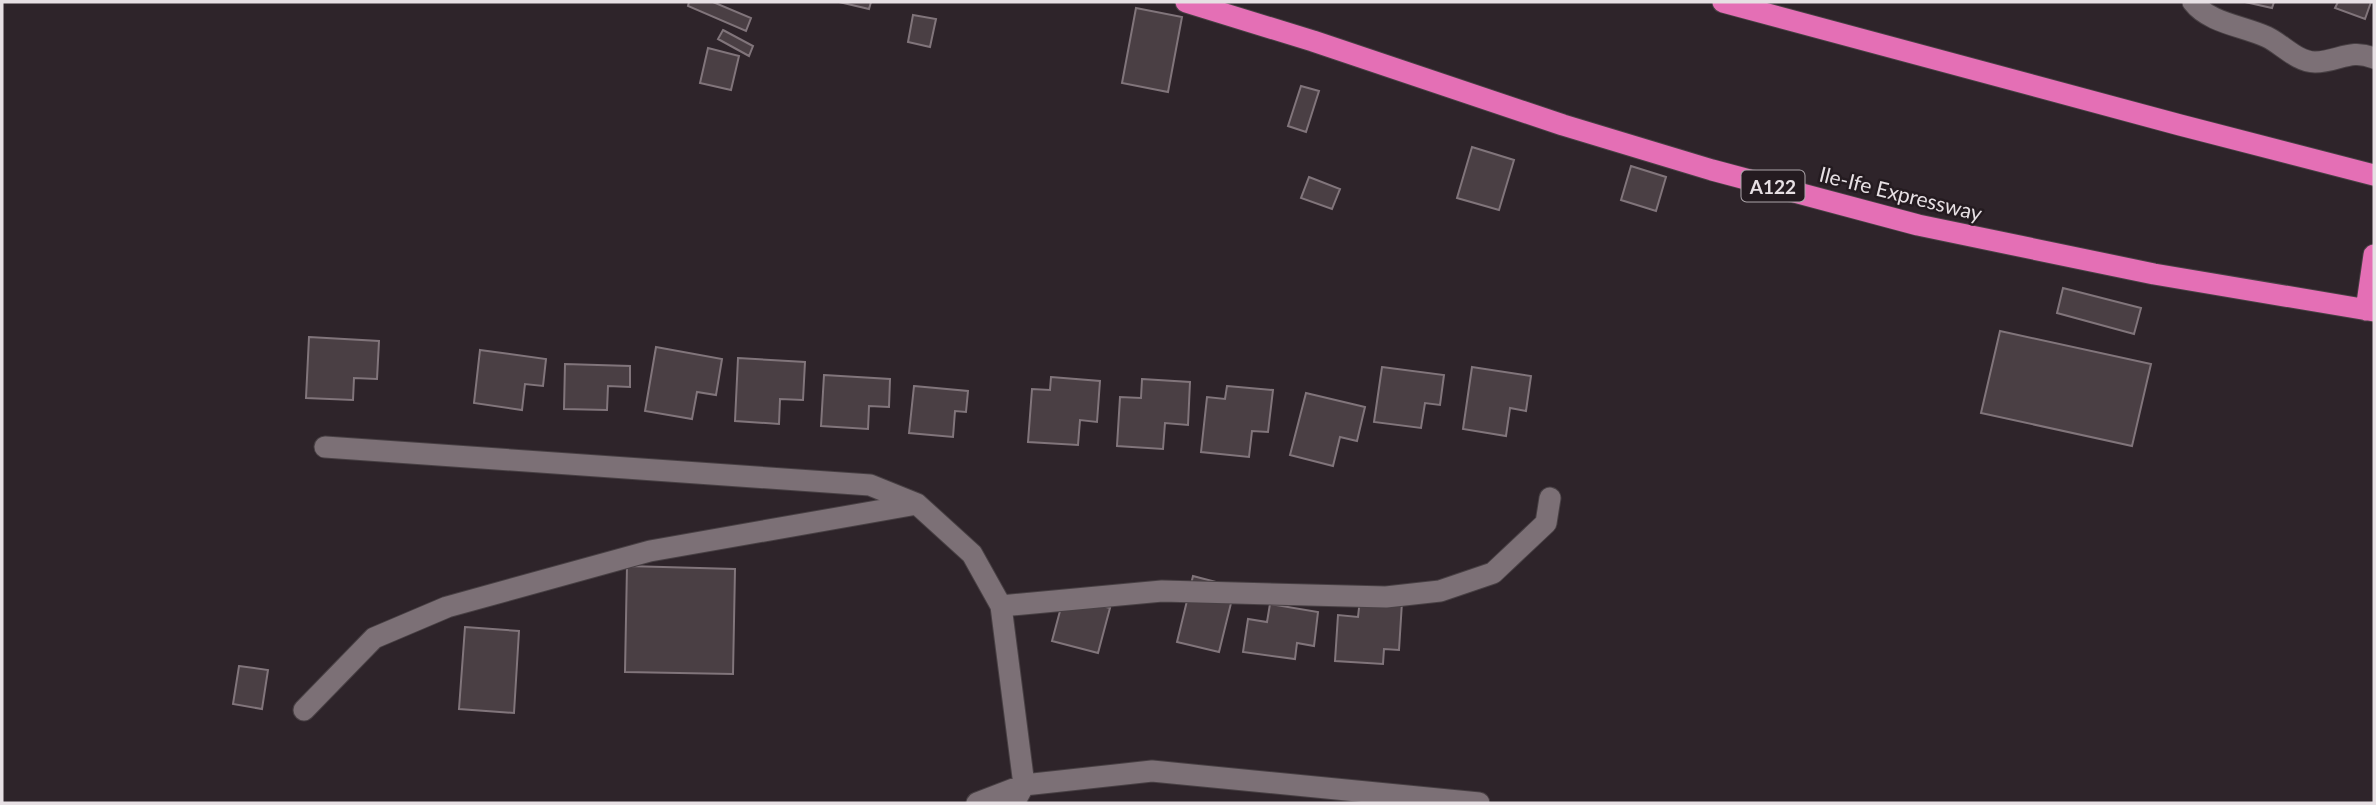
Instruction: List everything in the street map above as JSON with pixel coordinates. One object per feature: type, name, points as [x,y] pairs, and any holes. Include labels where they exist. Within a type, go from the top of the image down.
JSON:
[{"type":"highway","name":"Ile-Ife Expressway","points":[[1186,2],[1313,41],[1563,125],[1712,170],[1918,225],[2154,274],[2370,310]]},
{"type":"highway","points":[[1723,2],[2374,175]]},
{"type":"highway","points":[[2370,310],[2374,255]]},
{"type":"street","points":[[2193,2],[2201,12],[2268,37],[2293,54],[2314,62],[2362,53],[2374,58]]},
{"type":"street","points":[[325,446],[870,485],[916,503],[972,554],[1001,606],[1019,794]]},
{"type":"street","points":[[1001,606],[1162,591],[1387,597],[1440,592],[1493,573],[1546,523],[1550,498]]},
{"type":"street","points":[[304,710],[374,638],[447,607],[650,551],[916,503]]},
{"type":"street","points":[[977,803],[1152,771],[1479,803]]},
{"type":"building","points":[[689,2],[713,2],[751,18],[746,31],[688,6]]},
{"type":"building","points":[[839,2],[871,2],[869,9]]},
{"type":"building","points":[[2245,2],[2274,2],[2272,8]]},
{"type":"building","points":[[2338,2],[2371,2],[2365,19],[2335,8]]},
{"type":"building","points":[[1136,8],[1182,17],[1168,92],[1122,83]]},
{"type":"building","points":[[913,15],[936,19],[930,47],[908,42]]},
{"type":"building","points":[[723,30],[753,46],[749,56],[718,39]]},
{"type":"building","points":[[708,48],[739,56],[731,90],[700,83]]},
{"type":"building","points":[[1301,86],[1319,91],[1306,132],[1288,126]]},
{"type":"building","points":[[1472,147],[1514,160],[1499,210],[1457,198]]},
{"type":"building","points":[[1631,166],[1666,177],[1656,211],[1621,200]]},
{"type":"building","points":[[1309,177],[1340,189],[1332,209],[1301,198]]},
{"type":"building","points":[[2063,288],[2141,308],[2134,334],[2057,313]]},
{"type":"building","points":[[2000,331],[2151,364],[2132,446],[1981,413]]},
{"type":"building","points":[[309,337],[379,341],[377,379],[354,378],[353,400],[306,398]]},
{"type":"building","points":[[656,347],[722,359],[716,395],[697,392],[692,419],[645,411]]},
{"type":"building","points":[[480,350],[546,359],[543,386],[525,384],[522,410],[474,403]]},
{"type":"building","points":[[738,358],[805,362],[803,400],[780,399],[779,424],[735,421]]},
{"type":"building","points":[[565,364],[630,366],[630,387],[608,386],[607,410],[564,409]]},
{"type":"building","points":[[1382,367],[1444,375],[1440,405],[1425,403],[1421,428],[1374,422]]},
{"type":"building","points":[[1472,367],[1531,376],[1526,411],[1510,408],[1506,436],[1463,429]]},
{"type":"building","points":[[824,375],[890,379],[889,407],[869,406],[868,429],[821,426]]},
{"type":"building","points":[[1051,377],[1100,381],[1097,422],[1080,420],[1078,445],[1028,442],[1032,389],[1050,390]]},
{"type":"building","points":[[1142,379],[1190,382],[1188,425],[1165,423],[1163,449],[1117,446],[1120,397],[1141,398]]},
{"type":"building","points":[[914,386],[968,391],[966,412],[955,411],[953,437],[909,433]]},
{"type":"building","points":[[1227,386],[1273,390],[1268,432],[1252,431],[1249,457],[1201,452],[1207,397],[1225,399]]},
{"type":"building","points":[[1306,393],[1365,407],[1357,441],[1340,437],[1333,466],[1290,455]]},
{"type":"building","points":[[627,566],[735,569],[733,674],[625,672]]},
{"type":"building","points":[[1193,576],[1235,587],[1219,652],[1177,642]]},
{"type":"building","points":[[1064,596],[1110,608],[1098,653],[1052,641]]},
{"type":"building","points":[[1360,599],[1402,602],[1399,650],[1384,649],[1383,664],[1335,661],[1338,615],[1358,617]]},
{"type":"building","points":[[1270,604],[1318,612],[1314,646],[1297,643],[1295,659],[1243,652],[1248,619],[1267,622]]},
{"type":"building","points":[[465,627],[519,631],[514,713],[459,709]]},
{"type":"building","points":[[239,666],[268,670],[262,709],[233,704]]}]
